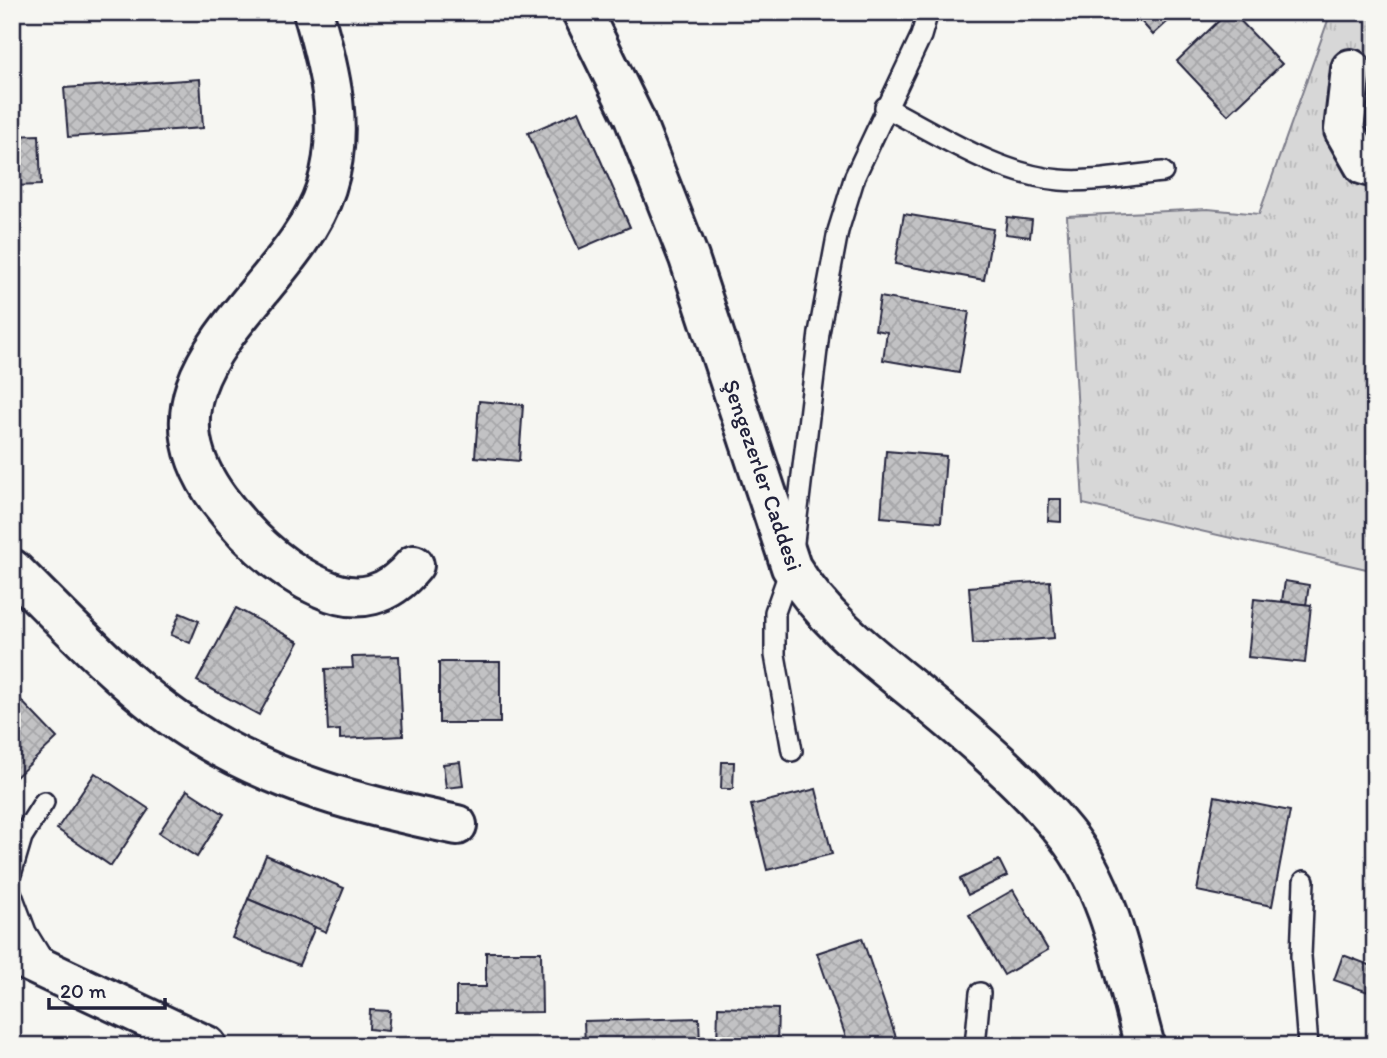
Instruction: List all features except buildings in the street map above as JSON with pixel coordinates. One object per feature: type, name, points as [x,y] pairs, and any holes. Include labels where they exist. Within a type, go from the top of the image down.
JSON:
[{"type":"street","points":[[313,12],[331,81],[336,123],[334,161],[326,191],[309,225],[215,346],[193,396],[189,419],[190,442],[215,495],[235,522],[276,561],[307,582],[331,592],[357,598],[390,588],[414,565]]},
{"type":"street","name":"Şengezerler Caddesi","points":[[582,12],[634,118],[689,258],[790,567],[805,590],[830,619],[955,724],[1029,793],[1067,835],[1098,889],[1117,944],[1145,1046]]},
{"type":"street","points":[[1351,69],[1344,130],[1364,165],[1375,168]]},
{"type":"street","points":[[12,569],[129,680],[192,731],[266,771],[332,797],[457,825]]},
{"type":"street","points":[[12,954],[207,1046]]},
{"type":"lane","points":[[792,751],[775,655],[775,612],[790,567],[819,333],[838,231],[855,176],[885,107],[921,36],[928,12]]},
{"type":"lane","points":[[885,107],[963,147],[1037,176],[1062,180],[1163,172]]},
{"type":"lane","points":[[12,871],[22,837],[44,802]]},
{"type":"lane","points":[[1304,881],[1301,956],[1308,1046]]},
{"type":"lane","points":[[12,895],[26,932],[49,970]]},
{"type":"lane","points":[[975,1046],[980,993]]},
{"type":"green space","points":[[1331,12],[1375,12],[1375,571],[1083,504],[1067,216],[1208,209],[1259,214]]}]
